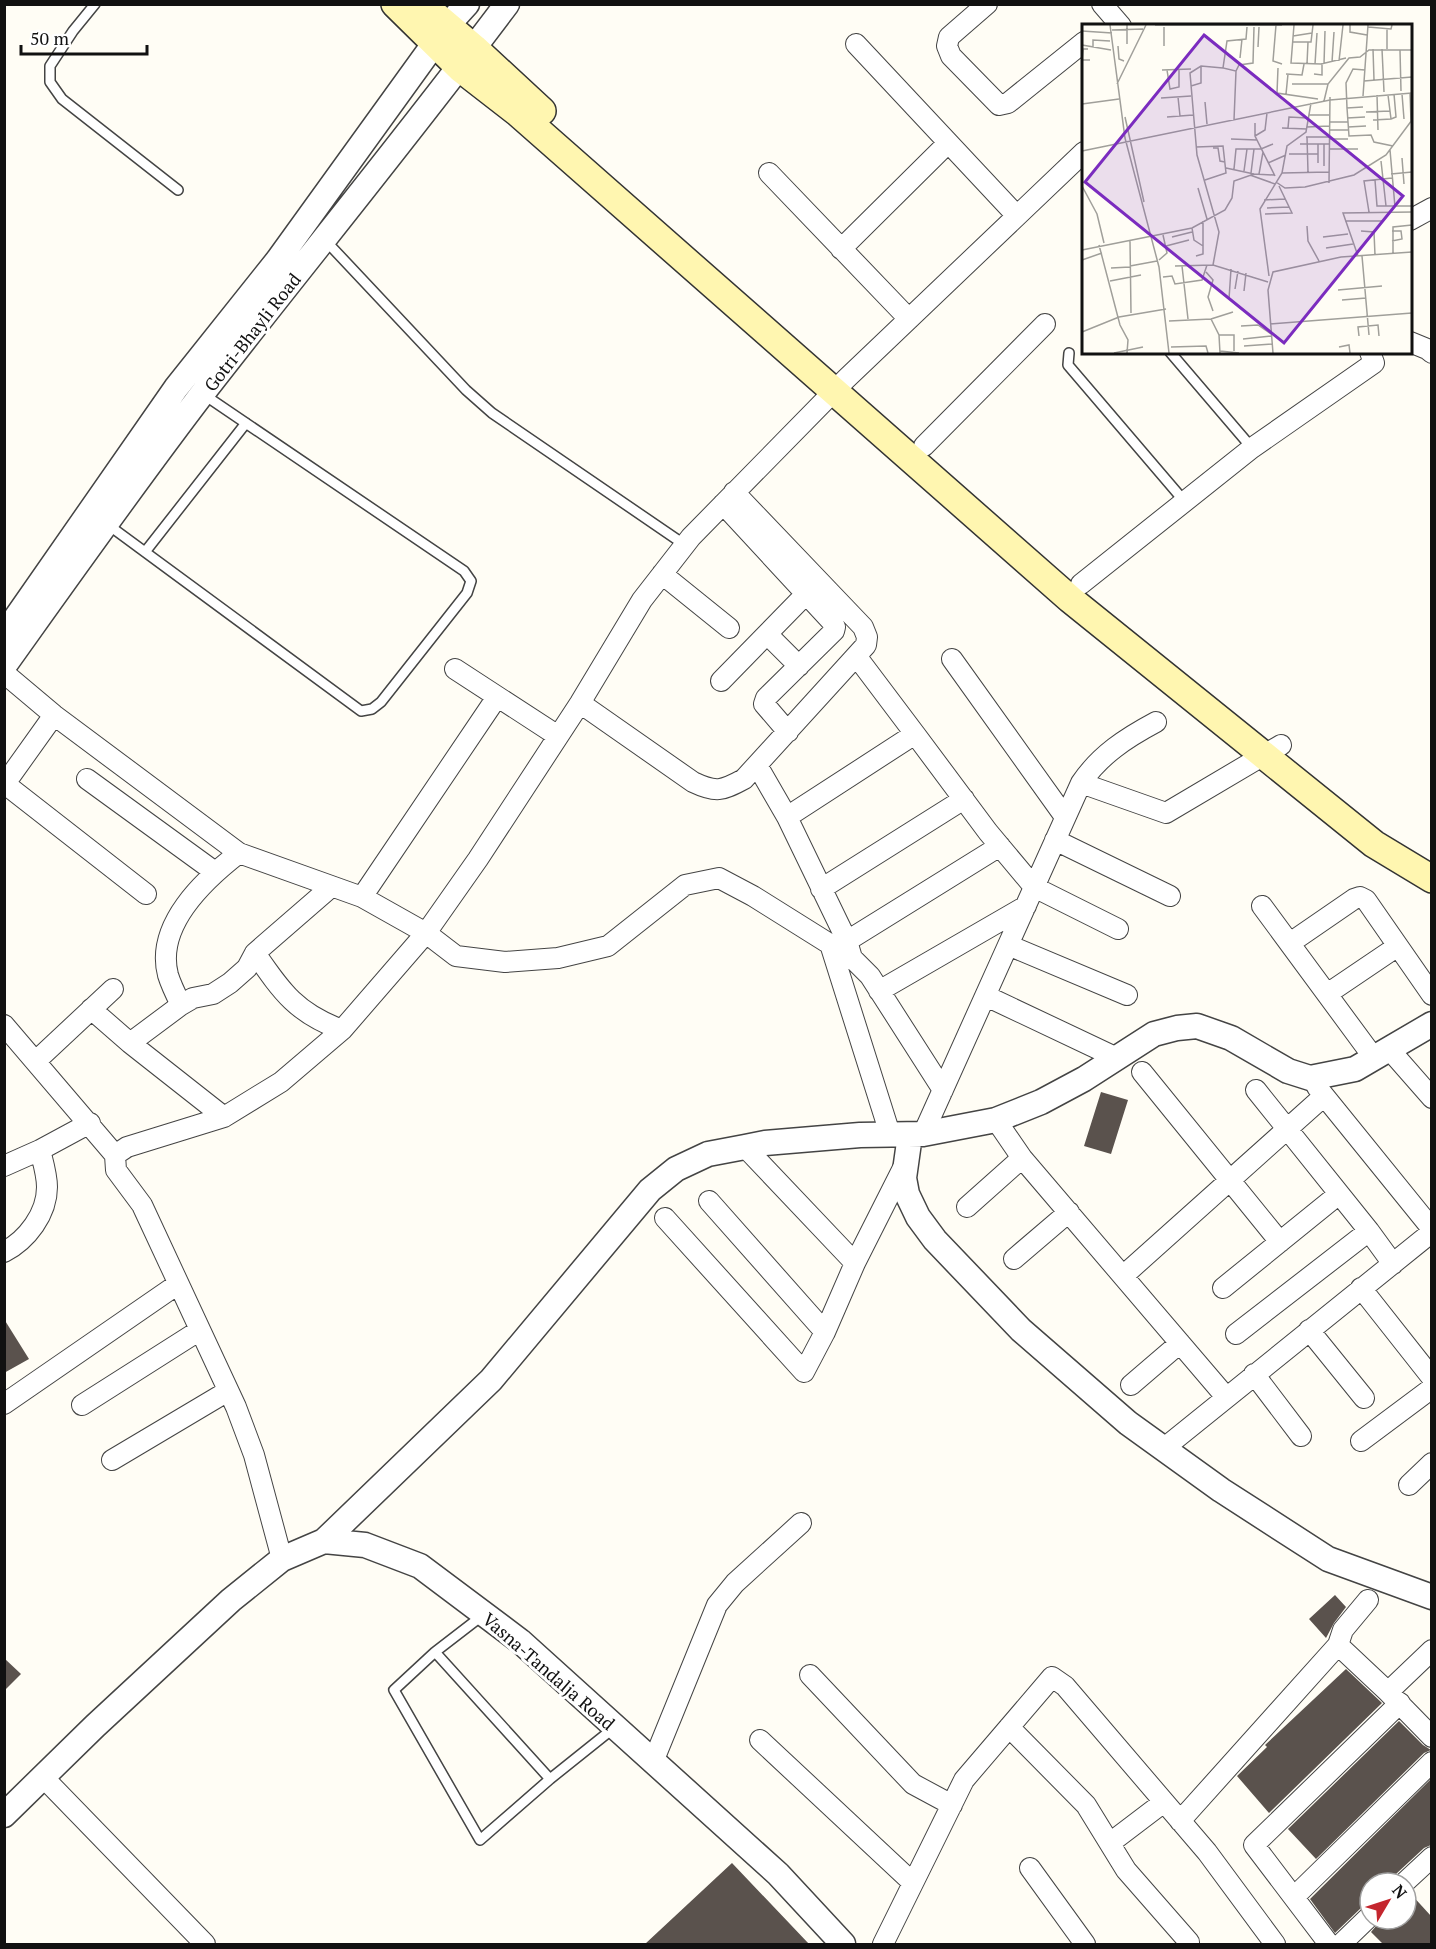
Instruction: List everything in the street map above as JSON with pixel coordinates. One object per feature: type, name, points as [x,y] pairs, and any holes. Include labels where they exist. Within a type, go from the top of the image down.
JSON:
[{"type":"main road","points":[[395,4],[442,34],[467,58],[538,108],[1070,599],[1273,750],[1431,859]]},
{"type":"main road","points":[[422,4],[442,34]]},
{"type":"main road","points":[[840,385],[924,446],[1273,750],[1374,844],[1431,879]]},
{"type":"street","name":"Gotri-Bhayli Road","points":[[4,635],[176,388],[278,260],[442,34],[467,4]]},
{"type":"street","name":"Gotri-Bhayli Road","points":[[4,666],[203,394],[507,4]]},
{"type":"street","points":[[987,4],[949,37],[947,46],[951,56],[999,105],[1008,103],[1082,43]]},
{"type":"street","points":[[856,44],[1017,216]]},
{"type":"street","points":[[841,249],[948,143]]},
{"type":"street","points":[[115,1155],[127,1147],[225,1117],[281,1082],[342,1030],[426,933],[478,859],[580,703],[642,600],[685,545],[840,385],[1017,216],[1080,163]]},
{"type":"street","points":[[769,173],[909,319]]},
{"type":"street","points":[[1412,219],[1431,208]]},
{"type":"street","points":[[924,446],[1045,324]]},
{"type":"street","points":[[1412,342],[1428,349],[1431,353]]},
{"type":"street","points":[[1081,584],[1252,448],[1377,356]]},
{"type":"street","points":[[729,498],[835,627],[834,631],[766,698],[764,704],[767,710],[788,732]]},
{"type":"street","points":[[580,703],[693,782],[708,789],[723,790],[744,779],[866,645],[867,636],[863,627],[729,498]]},
{"type":"street","points":[[662,574],[729,628]]},
{"type":"street","points":[[722,681],[806,594]]},
{"type":"street","points":[[767,634],[798,666]]},
{"type":"street","points":[[857,657],[1000,846],[1034,887],[1118,929]]},
{"type":"street","points":[[952,658],[1065,817]]},
{"type":"street","points":[[455,669],[558,736]]},
{"type":"street","points":[[4,673],[54,715],[239,854],[362,897],[426,933],[456,956],[505,962],[558,958],[608,946],[684,885],[719,878],[843,948],[870,976],[943,1090]]},
{"type":"street","points":[[362,897],[497,697]]},
{"type":"street","points":[[54,715],[5,784],[146,894]]},
{"type":"street","points":[[908,1134],[943,1090],[1081,783],[1089,770],[1107,752],[1156,722]]},
{"type":"street","points":[[787,817],[915,734]]},
{"type":"street","points":[[1081,783],[1166,813],[1273,750]]},
{"type":"street","points":[[757,765],[787,817],[821,889],[908,1134],[904,1178],[907,1194],[918,1217],[935,1240],[1021,1330],[1128,1423],[1221,1491],[1328,1558],[1431,1597]]},
{"type":"street","points":[[87,779],[215,872]]},
{"type":"street","points":[[821,889],[964,799]]},
{"type":"street","points":[[1055,840],[1170,896]]},
{"type":"street","points":[[843,948],[1000,846]]},
{"type":"street","points":[[181,1005],[168,974],[166,951],[174,924],[215,872],[239,854]]},
{"type":"street","points":[[130,1043],[181,1005],[193,998],[213,994],[230,983],[247,968],[255,953],[331,887]]},
{"type":"street","points":[[1290,943],[1360,897],[1366,900],[1431,995]]},
{"type":"street","points":[[879,991],[1026,906]]},
{"type":"street","points":[[1262,906],[1327,994],[1382,1053],[1431,1098]]},
{"type":"street","points":[[1008,945],[1127,995]]},
{"type":"street","points":[[1327,994],[1398,946]]},
{"type":"street","points":[[255,953],[291,1001],[318,1021],[342,1030]]},
{"type":"street","points":[[36,1061],[113,989]]},
{"type":"street","points":[[986,996],[1118,1058]]},
{"type":"street","points":[[92,1010],[130,1043],[225,1117]]},
{"type":"street","points":[[4,1024],[115,1155],[116,1170],[142,1205],[228,1391],[254,1455],[282,1559]]},
{"type":"street","points":[[1123,1276],[1287,1129],[1317,1087],[1355,1069],[1431,1024]]},
{"type":"street","points":[[4,1815],[231,1600],[282,1559],[324,1540],[491,1380],[650,1190],[676,1169],[708,1154],[765,1143],[860,1134],[908,1134],[996,1120],[1041,1102],[1084,1079],[1154,1034],[1197,1026],[1231,1038],[1317,1087],[1429,1239],[1361,1288],[1163,1449]]},
{"type":"street","points":[[1142,1072],[1280,1242]]},
{"type":"street","points":[[1256,1090],[1393,1264]]},
{"type":"street","points":[[996,1120],[1022,1158],[1226,1397]]},
{"type":"street","points":[[4,1166],[90,1123]]},
{"type":"street","points":[[745,1147],[855,1263]]},
{"type":"street","points":[[4,1252],[16,1246],[30,1231],[44,1204],[47,1189],[46,1173],[40,1150]]},
{"type":"street","points":[[967,1208],[1022,1158]]},
{"type":"street","points":[[665,1218],[804,1372],[905,1163]]},
{"type":"street","points":[[1223,1288],[1339,1194]]},
{"type":"street","points":[[709,1201],[825,1332]]},
{"type":"street","points":[[1014,1259],[1069,1212]]},
{"type":"street","points":[[1236,1334],[1369,1231]]},
{"type":"street","points":[[4,1404],[178,1284]]},
{"type":"street","points":[[1361,1288],[1431,1378]]},
{"type":"street","points":[[82,1405],[200,1330]]},
{"type":"street","points":[[1309,1330],[1364,1398]]},
{"type":"street","points":[[1131,1385],[1180,1343]]},
{"type":"street","points":[[1254,1374],[1301,1436]]},
{"type":"street","points":[[1361,1441],[1431,1388]]},
{"type":"street","points":[[112,1460],[228,1391]]},
{"type":"street","points":[[1409,1485],[1431,1464]]},
{"type":"street","points":[[653,1762],[717,1605],[735,1583],[801,1523]]},
{"type":"street","name":"Vasna-Tandalja Road","points":[[324,1540],[365,1545],[420,1566],[520,1641],[778,1874],[843,1944]]},
{"type":"street","points":[[1180,1821],[1338,1645],[1343,1630],[1368,1600]]},
{"type":"street","points":[[1338,1645],[1431,1737]]},
{"type":"street","points":[[1329,1944],[1254,1845],[1394,1698],[1431,1650]]},
{"type":"street","points":[[810,1675],[913,1784],[952,1805]]},
{"type":"street","points":[[883,1944],[964,1780],[1052,1677],[1065,1686],[1207,1852],[1275,1944]]},
{"type":"street","points":[[1009,1727],[1086,1804],[1126,1870],[1190,1942]]},
{"type":"street","points":[[760,1740],[913,1883]]},
{"type":"street","points":[[1294,1897],[1431,1762]]},
{"type":"street","points":[[43,1777],[205,1944]]},
{"type":"street","points":[[1110,1843],[1164,1802]]},
{"type":"street","points":[[1416,1871],[1431,1857]]},
{"type":"street","points":[[1030,1868],[1085,1944]]},
{"type":"street","points":[[1341,1944],[1358,1928]]},
{"type":"lane","points":[[95,4],[73,31],[50,66],[50,82],[62,99],[178,190]]},
{"type":"lane","points":[[325,240],[466,390],[492,413],[685,545]]},
{"type":"lane","points":[[1069,353],[1068,365],[1185,502]]},
{"type":"lane","points":[[1172,354],[1252,448]]},
{"type":"lane","points":[[106,524],[361,711],[372,709],[381,702],[467,593],[471,581],[464,571],[203,394]]},
{"type":"lane","points":[[145,552],[246,423]]},
{"type":"lane","points":[[484,1614],[435,1652],[394,1690],[480,1840],[550,1779],[615,1727]]},
{"type":"lane","points":[[435,1652],[550,1779]]},
{"type":"building","points":[[1101,1092],[1128,1100],[1111,1154],[1084,1146]]},
{"type":"building","points":[[4,1319],[29,1359],[4,1373]]},
{"type":"building","points":[[1335,1595],[1346,1607],[1326,1638],[1309,1619]]},
{"type":"building","points":[[4,1658],[21,1674],[4,1691]]},
{"type":"building","points":[[1346,1669],[1382,1703],[1269,1813],[1237,1776],[1267,1747],[1265,1745]]},
{"type":"building","points":[[1399,1721],[1431,1750],[1424,1753],[1316,1859],[1288,1829]]},
{"type":"building","points":[[1431,1779],[1431,1845],[1424,1848],[1399,1871],[1358,1871],[1358,1911],[1335,1933],[1310,1899]]},
{"type":"building","points":[[732,1863],[809,1944],[645,1944]]},
{"type":"building","points":[[1418,1902],[1431,1916],[1431,1944],[1383,1944],[1371,1932],[1418,1931]]}]
